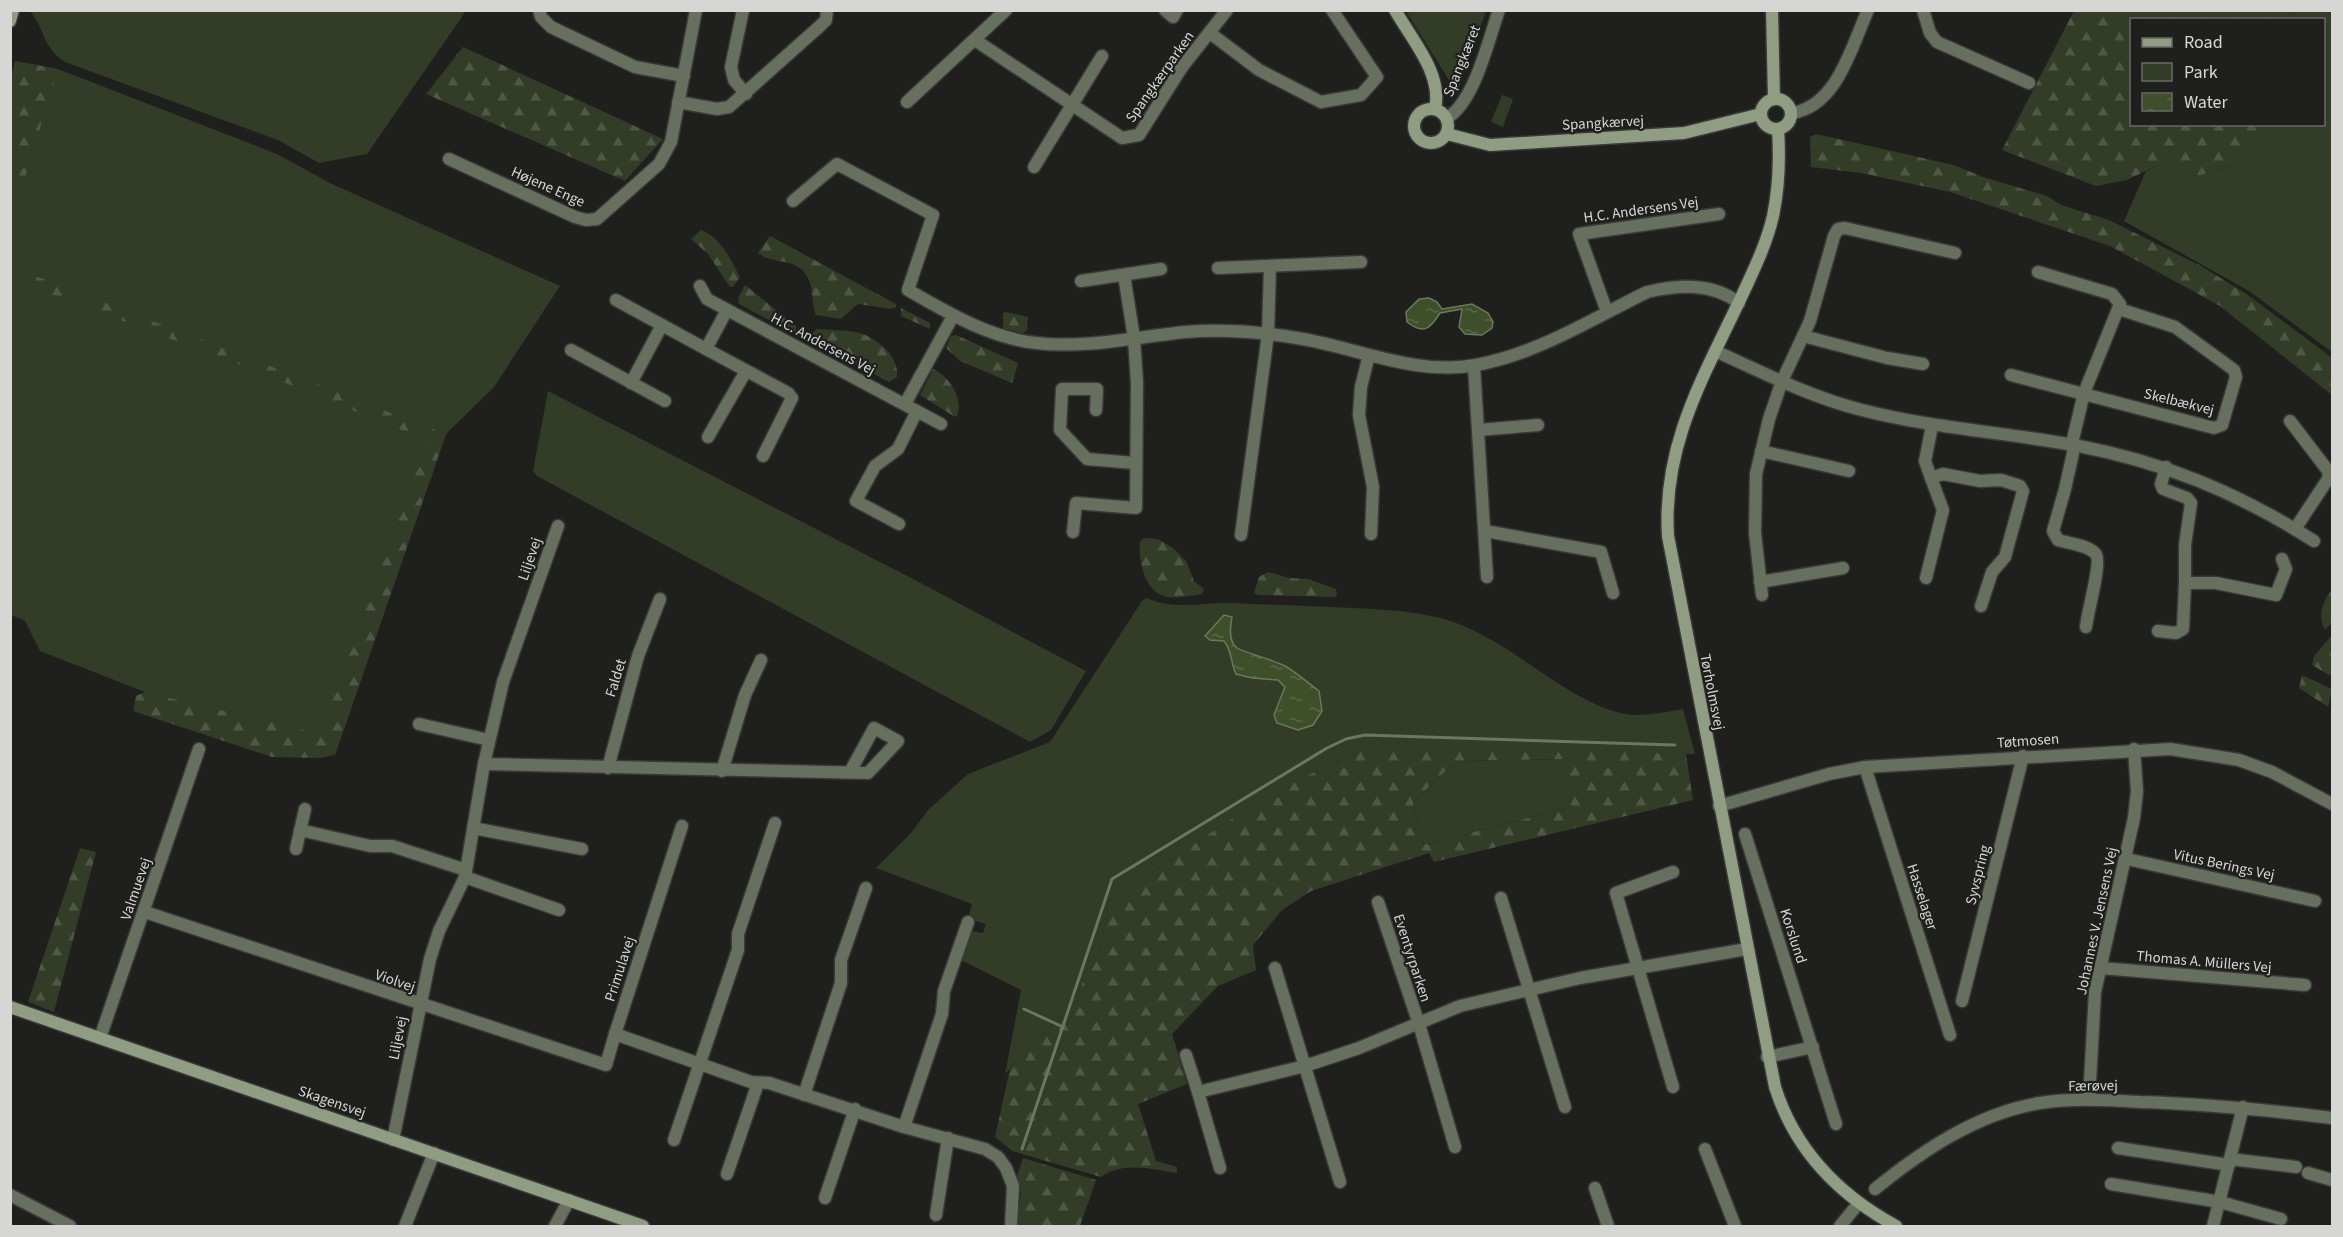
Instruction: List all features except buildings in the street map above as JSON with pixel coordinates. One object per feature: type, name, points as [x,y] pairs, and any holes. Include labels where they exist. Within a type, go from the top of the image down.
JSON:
[{"type":"street","points":[[10,21],[12,10]]},
{"type":"street","points":[[539,10],[541,17],[551,27],[635,67],[684,76]]},
{"type":"street","name":"Højene Enge","points":[[449,159],[575,217],[586,220],[597,219],[659,164],[666,155],[696,10]]},
{"type":"street","points":[[743,10],[731,75],[746,94]]},
{"type":"street","points":[[678,102],[717,109],[729,107],[820,26],[826,20],[827,10]]},
{"type":"street","points":[[907,102],[1006,10]]},
{"type":"street","name":"Spangkærparken","points":[[1165,10],[1173,16],[1177,10]]},
{"type":"street","name":"Spangkærparken","points":[[975,39],[1122,138],[1139,135],[1182,67],[1227,10]]},
{"type":"street","name":"Spangkærparken","points":[[1210,33],[1259,70],[1321,102],[1361,95],[1377,77],[1332,10]]},
{"type":"street","points":[[1395,10],[1435,78],[1438,97],[1435,109]]},
{"type":"street","name":"Spangkæret","points":[[1447,118],[1457,112],[1468,93],[1498,10]]},
{"type":"street","points":[[1772,10],[1774,99]]},
{"type":"street","points":[[1792,113],[1812,108],[1822,100],[1841,68],[1868,10]]},
{"type":"street","points":[[1923,10],[1930,33],[1937,42],[2029,83]]},
{"type":"street","points":[[1034,167],[1102,56]]},
{"type":"street","points":[[1774,99],[1784,100],[1792,113],[1790,122],[1779,129],[1766,126],[1761,114],[1766,102],[1774,99]]},
{"type":"street","points":[[1435,109],[1447,118],[1447,134],[1435,143],[1424,142],[1416,135],[1414,125],[1417,116],[1425,110],[1435,109]]},
{"type":"street","name":"Spangkærvej","points":[[1447,134],[1490,145],[1661,135],[1684,133],[1761,114]]},
{"type":"street","name":"Tørholmsvej","points":[[1779,129],[1780,169],[1773,218],[1759,258],[1688,410],[1677,441],[1668,498],[1670,551],[1767,1057],[1780,1102],[1794,1131],[1820,1168],[1858,1204],[1896,1227]]},
{"type":"street","points":[[793,201],[837,164],[933,215],[908,290],[953,316],[998,334],[1036,343],[1071,344],[1227,330],[1305,339],[1405,363],[1474,366],[1515,356],[1647,292],[1686,286],[1718,292],[1739,303]]},
{"type":"street","name":"H.C. Andersens Vej","points":[[1607,312],[1579,234],[1719,214]]},
{"type":"street","points":[[1762,596],[1754,503],[1756,474],[1782,381],[1819,295],[1838,229],[1865,232],[1955,253]]},
{"type":"street","points":[[1218,268],[1362,262]]},
{"type":"street","points":[[1241,535],[1268,334],[1270,266]]},
{"type":"street","points":[[1081,281],[1161,269]]},
{"type":"street","name":"Skelbækvej","points":[[2011,375],[2214,428],[2220,427],[2223,422],[2236,377],[2233,368],[2175,327],[2119,309],[2119,299],[2112,294],[2038,272]]},
{"type":"street","points":[[1073,532],[1076,503],[1136,508],[1137,383],[1134,338],[1124,274]]},
{"type":"street","name":"H.C. Andersens Vej","points":[[700,286],[707,299],[941,424]]},
{"type":"street","points":[[616,300],[788,393],[792,398],[763,456]]},
{"type":"street","points":[[2086,627],[2088,607],[2099,563],[2097,555],[2092,550],[2058,540],[2053,534],[2065,489],[2084,393],[2119,309]]},
{"type":"street","points":[[706,350],[727,310]]},
{"type":"street","points":[[905,404],[953,316]]},
{"type":"street","points":[[631,383],[662,325]]},
{"type":"street","points":[[1803,336],[1887,358],[1923,364]]},
{"type":"street","points":[[571,351],[665,401]]},
{"type":"street","points":[[1715,351],[1782,381],[1857,409],[1932,426],[2072,445],[2166,467],[2221,489],[2295,529],[2314,542]]},
{"type":"street","points":[[1369,355],[1361,387],[1359,415],[1372,487],[1371,534]]},
{"type":"street","points":[[1474,366],[1487,577]]},
{"type":"street","points":[[708,437],[746,371]]},
{"type":"street","points":[[1096,410],[1097,388],[1062,389],[1060,430],[1087,459],[1135,464]]},
{"type":"street","points":[[899,524],[856,501],[874,466],[898,449],[917,411]]},
{"type":"street","points":[[2290,420],[2329,472],[2328,479],[2295,529]]},
{"type":"street","points":[[1479,430],[1538,425]]},
{"type":"street","points":[[1926,578],[1943,510],[1924,461],[1932,426]]},
{"type":"street","points":[[1761,451],[1849,471]]},
{"type":"street","points":[[2158,631],[2176,633],[2182,629],[2185,545],[2191,503],[2187,498],[2163,489],[2161,484],[2166,467]]},
{"type":"street","points":[[1931,478],[1943,474],[1980,481],[2001,480],[2022,488],[2005,557],[1989,578],[1981,606]]},
{"type":"street","name":"Liljevej","points":[[393,1140],[419,1005],[439,931],[465,874],[484,764],[503,682],[558,526]]},
{"type":"street","points":[[1485,531],[1601,552],[1613,593]]},
{"type":"street","points":[[2185,583],[2216,583],[2276,595],[2286,569],[2282,559]]},
{"type":"street","points":[[1760,582],[1843,568]]},
{"type":"street","name":"Faldet","points":[[608,768],[635,668],[660,599]]},
{"type":"street","points":[[722,771],[745,696],[761,660]]},
{"type":"street","points":[[419,724],[489,740]]},
{"type":"street","name":"Valmuevej","points":[[100,1038],[199,749]]},
{"type":"street","name":"Tøtmosen","points":[[1719,807],[1829,774],[1865,767],[2134,749],[2181,750],[2239,760],[2272,771],[2332,804]]},
{"type":"street","name":"Johannes V. Jensens Vej","points":[[2089,1100],[2095,992],[2127,859],[2137,791],[2134,749]]},
{"type":"street","name":"Syvspring","points":[[1962,1001],[2023,756]]},
{"type":"street","points":[[484,764],[850,772]]},
{"type":"street","name":"Hasselager","points":[[1865,767],[1950,1035]]},
{"type":"street","points":[[296,849],[305,809]]},
{"type":"street","points":[[674,1140],[738,950],[738,934],[775,823]]},
{"type":"street","name":"Primulavej","points":[[615,1034],[682,826]]},
{"type":"street","points":[[473,828],[582,849]]},
{"type":"street","points":[[300,830],[370,846],[392,846],[559,910]]},
{"type":"street","name":"Korslund","points":[[1745,834],[1836,1124]]},
{"type":"street","name":"Vitus Berings Vej","points":[[2127,859],[2315,901]]},
{"type":"street","points":[[1673,872],[1616,893],[1673,1087]]},
{"type":"street","points":[[804,1095],[841,982],[841,960],[866,888]]},
{"type":"street","points":[[1501,898],[1565,1107]]},
{"type":"street","name":"Eventyrparken","points":[[1378,902],[1419,1024],[1455,1147]]},
{"type":"street","name":"Violvej","points":[[145,912],[419,1005],[606,1065],[615,1034]]},
{"type":"street","points":[[904,1127],[942,1014],[944,991],[968,922]]},
{"type":"street","name":"Eventyrparken","points":[[1198,1092],[1305,1066],[1419,1024],[1460,1006],[1529,989],[1747,949]]},
{"type":"street","points":[[1275,968],[1340,1182]]},
{"type":"street","name":"Thomas A. Müllers Vej","points":[[2101,968],[2305,985]]},
{"type":"street","name":"Skagensvej","points":[[10,1007],[643,1227]]},
{"type":"street","points":[[615,1034],[700,1065],[758,1083],[769,1083],[855,1109],[904,1127],[985,1149],[998,1157],[1006,1168],[1013,1186],[1011,1227]]},
{"type":"street","points":[[1767,1057],[1813,1047]]},
{"type":"street","points":[[1186,1055],[1220,1168]]},
{"type":"street","points":[[726,1174],[758,1083]]},
{"type":"street","name":"Færøvej","points":[[1875,1189],[1946,1137],[1975,1124],[2040,1103],[2089,1100],[2243,1107],[2332,1118]]},
{"type":"street","points":[[2213,1227],[2243,1107]]},
{"type":"street","points":[[825,1198],[855,1109]]},
{"type":"street","points":[[936,1215],[948,1138]]},
{"type":"street","points":[[2118,1148],[2302,1170],[2332,1180]]},
{"type":"street","points":[[1705,1149],[1735,1227]]},
{"type":"street","points":[[405,1227],[434,1153]]},
{"type":"street","points":[[2111,1184],[2220,1202],[2281,1219]]},
{"type":"street","points":[[1595,1188],[1608,1227]]},
{"type":"street","points":[[10,1195],[70,1227]]},
{"type":"street","points":[[555,1227],[569,1200]]},
{"type":"street","points":[[1840,1227],[1858,1204]]},
{"type":"green space","points":[[30,11],[466,11],[367,154],[319,163],[278,140],[65,62],[52,51]]},
{"type":"green space","points":[[1406,11],[1486,11],[1457,93]]},
{"type":"green space","points":[[2074,11],[2290,11],[2295,18],[2130,18],[2130,126],[2269,126],[2242,163],[2198,176],[2160,164],[2127,180],[2096,186],[2002,150]]},
{"type":"green space","points":[[2290,11],[2332,11],[2332,352],[2249,291],[2124,221],[2146,171],[2160,164],[2198,176],[2242,163],[2269,126],[2325,126],[2325,18],[2295,18]]},
{"type":"green space","points":[[463,47],[663,139],[625,181],[426,94]]},
{"type":"green space","points":[[15,61],[58,69],[277,154],[332,184],[560,286],[494,387],[446,434],[335,755],[145,692],[40,651],[25,621],[11,615],[10,83]]},
{"type":"green space","points":[[15,61],[58,69],[11,224],[10,82]]},
{"type":"green space","points":[[1502,95],[1513,99],[1503,127],[1491,122]]},
{"type":"green space","points":[[1816,134],[1954,165],[1983,177],[2047,196],[2061,205],[2109,220],[2201,266],[2245,293],[2331,357],[2332,395],[2220,306],[2110,246],[1950,192],[1861,173],[1811,167],[1810,137]]},
{"type":"green space","points":[[701,230],[714,238],[724,249],[740,277],[733,287],[730,287],[708,254],[691,239]]},
{"type":"green space","points":[[770,236],[896,304],[896,307],[891,309],[858,304],[841,319],[816,315],[810,282],[803,271],[791,264],[764,257],[758,253]]},
{"type":"green space","points":[[10,266],[446,434],[335,755],[320,758],[272,757],[133,711],[136,696],[145,692],[319,734],[426,440],[256,371],[11,279]]},
{"type":"green space","points":[[745,285],[796,326],[796,332],[793,333],[739,304],[738,298]]},
{"type":"green space","points":[[901,308],[930,323],[930,329],[901,316]]},
{"type":"green space","points":[[1003,313],[1028,317],[1027,330],[1023,333],[1003,329]]},
{"type":"green space","points":[[817,329],[856,332],[878,342],[895,362],[897,377],[889,382],[814,341],[812,333]]},
{"type":"green space","points":[[956,335],[1016,362],[1018,364],[1012,383],[960,361],[946,348],[951,336]]},
{"type":"green space","points":[[933,369],[939,372],[954,389],[959,409],[955,417],[920,395]]},
{"type":"green space","points":[[548,391],[1086,671],[1051,730],[1030,742],[537,476],[533,471]]},
{"type":"green space","points":[[1144,538],[1158,539],[1173,548],[1186,561],[1194,581],[1204,589],[1202,594],[1168,597],[1154,590],[1145,576],[1140,558],[1140,542]]},
{"type":"green space","points":[[1268,572],[1289,578],[1308,579],[1336,589],[1337,595],[1336,597],[1258,595],[1254,593],[1259,577]]},
{"type":"green space","points":[[2332,589],[2332,622],[2325,630],[2321,614],[2326,598]]},
{"type":"green space","points":[[1147,598],[1176,605],[1227,603],[1359,608],[1400,611],[1440,618],[1465,626],[1489,638],[1579,696],[1602,707],[1632,715],[1683,709],[1695,754],[1361,751],[1297,780],[1283,794],[1234,817],[1109,902],[1099,953],[1068,1009],[1005,1074],[1021,990],[961,960],[972,931],[983,933],[986,924],[968,919],[972,904],[876,868],[911,833],[928,810],[968,774],[1050,742],[1142,601]]},
{"type":"green space","points":[[2332,635],[2332,677],[2312,665],[2314,656]]},
{"type":"green space","points":[[2302,675],[2332,689],[2328,707],[2299,688]]},
{"type":"green space","points":[[1532,749],[1686,754],[1693,800],[1434,862],[1429,853],[1311,891],[1282,910],[1253,945],[1256,970],[1218,986],[1172,1034],[1187,1084],[1138,1104],[1156,1161],[1177,1167],[1177,1173],[1147,1168],[1128,1168],[1110,1172],[1101,1177],[1012,1151],[995,1137],[1010,1069],[1068,1009],[1099,953],[1109,902],[1234,817],[1283,794],[1297,780],[1361,751]],"holes":[[[1565,759],[1571,807],[1423,845],[1413,802],[1456,761]]]},
{"type":"green space","points":[[1566,759],[1571,807],[1423,845],[1413,802],[1456,761]]},
{"type":"green space","points":[[80,848],[96,852],[54,1012],[28,1002]]},
{"type":"green space","points":[[1023,1158],[1096,1180],[1080,1226],[1017,1226],[1021,1193],[1016,1179]]},
{"type":"water","points":[[1429,298],[1437,302],[1442,309],[1472,304],[1488,313],[1493,322],[1492,328],[1482,335],[1465,334],[1459,327],[1462,309],[1440,313],[1430,326],[1422,329],[1407,322],[1406,312],[1419,299]]},
{"type":"water","points":[[1224,615],[1232,617],[1231,638],[1237,648],[1285,666],[1319,691],[1322,711],[1313,725],[1298,730],[1277,723],[1274,715],[1285,687],[1278,680],[1236,674],[1229,649],[1224,641],[1210,640],[1205,636]]},
{"type":"waterway","points":[[1022,1149],[1112,879],[1327,748],[1346,739],[1365,735],[1675,745]]},
{"type":"waterway","points":[[1024,1009],[1063,1027]]}]
